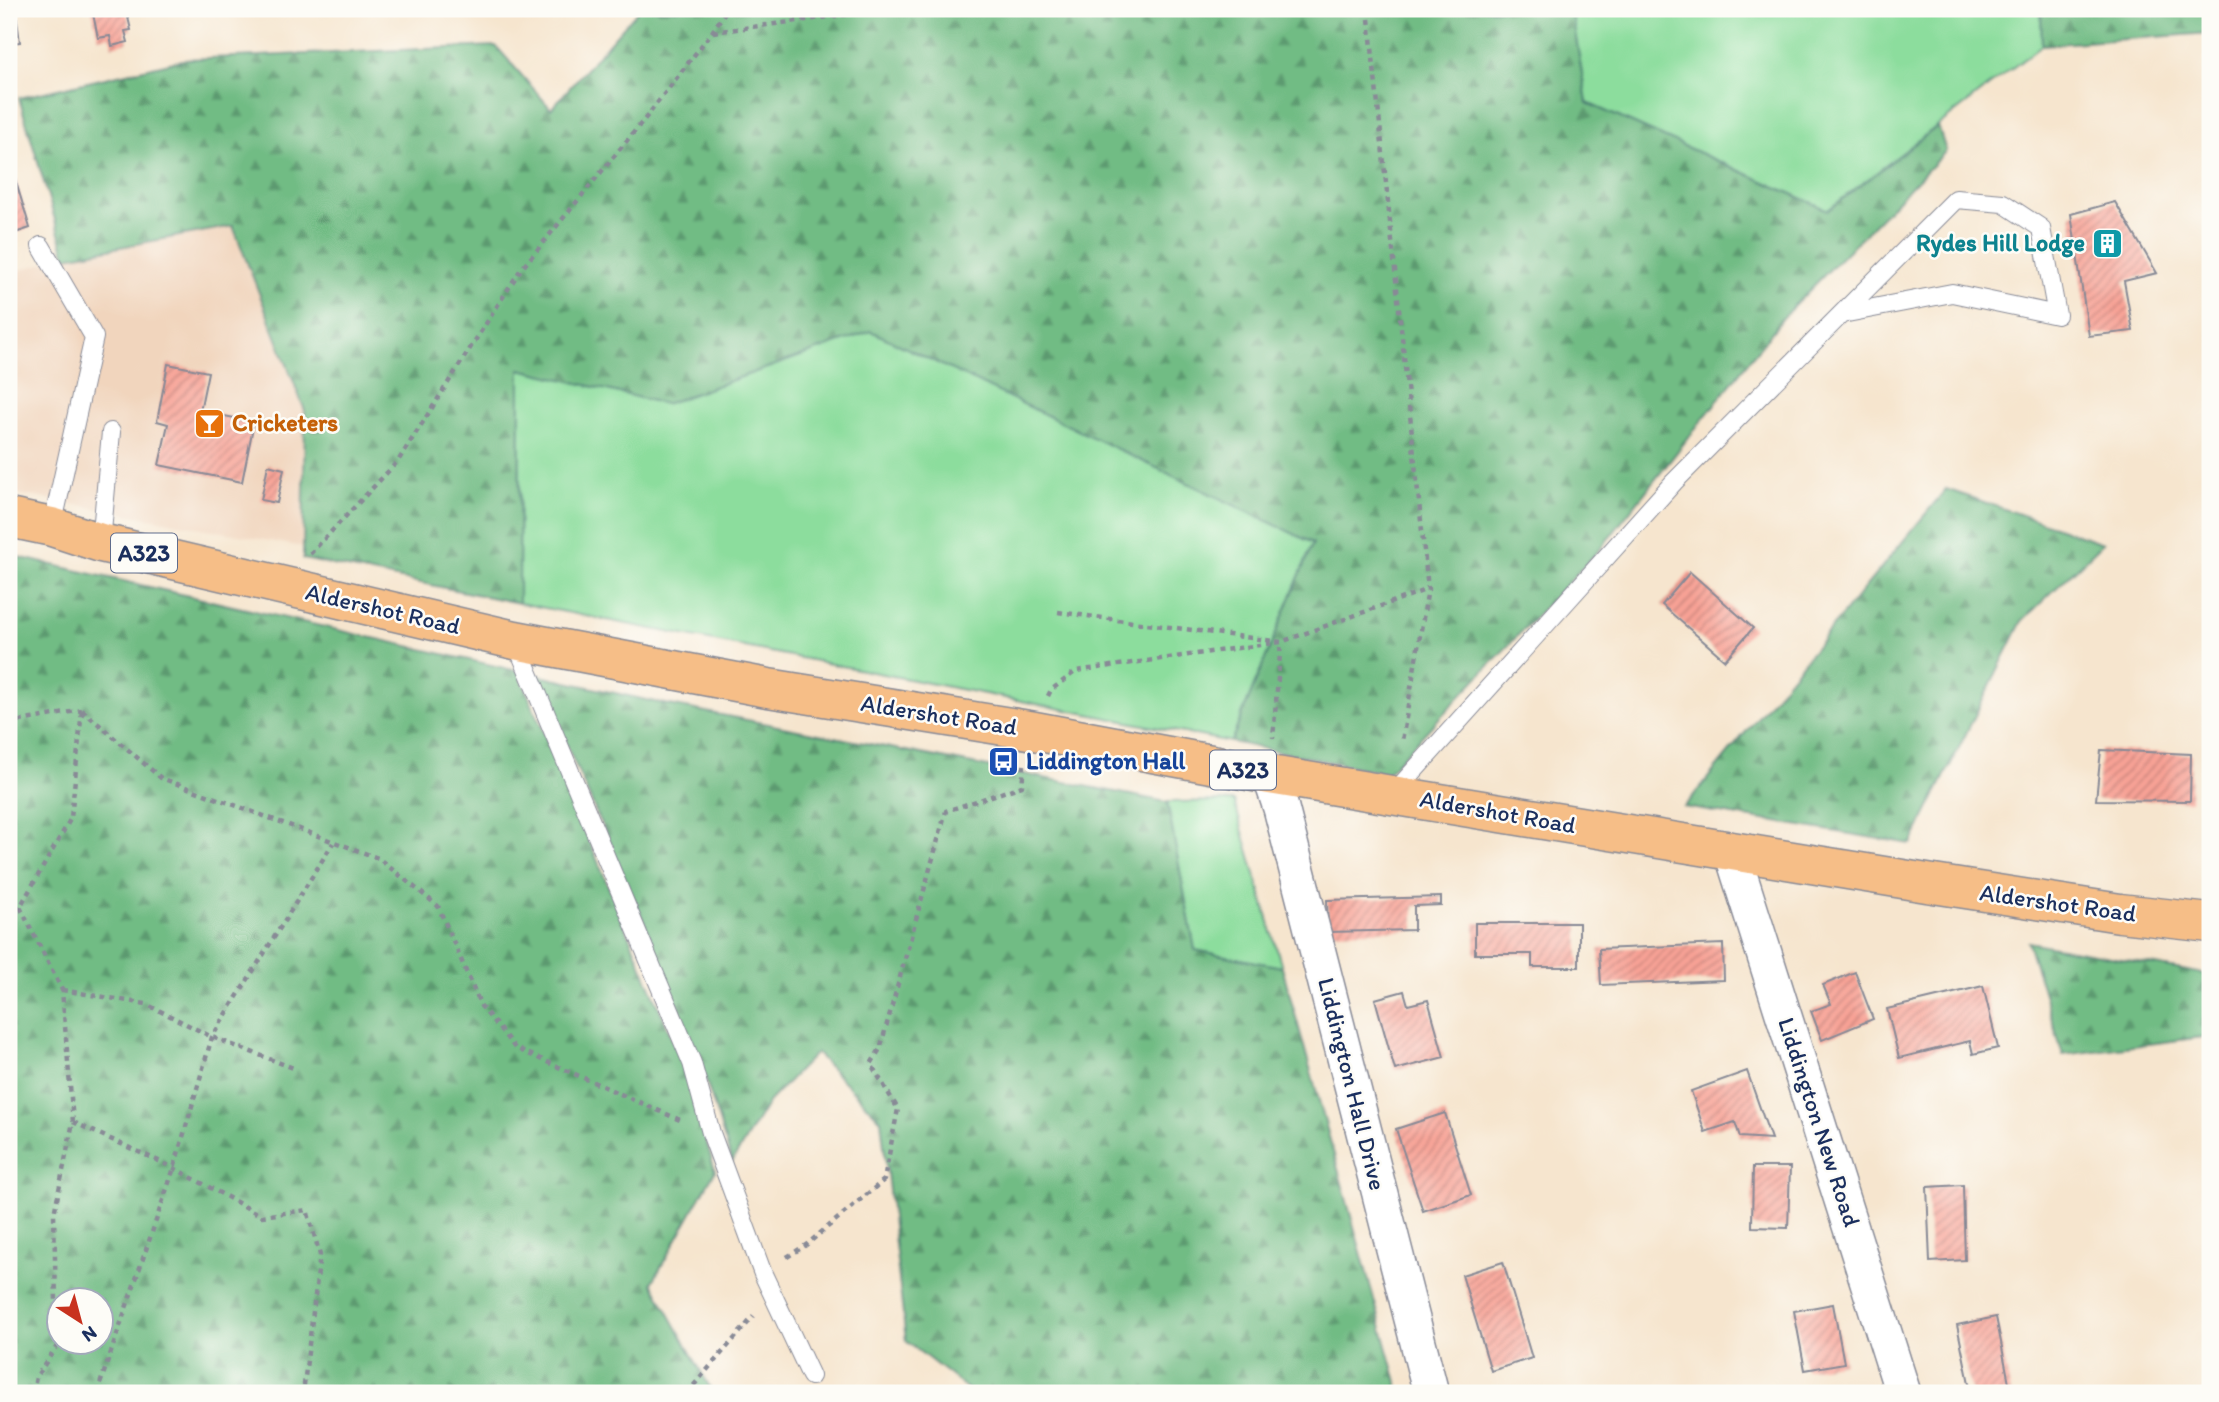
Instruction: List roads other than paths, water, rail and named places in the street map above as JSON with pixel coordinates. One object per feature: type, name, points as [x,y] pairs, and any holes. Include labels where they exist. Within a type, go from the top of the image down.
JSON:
[{"type":"main road","name":"Aldershot Road","points":[[9,518],[515,640],[768,688],[1029,730],[1270,775],[1732,852],[2120,913],[2210,923]]},
{"type":"street","name":"Liddington Hall Drive","points":[[1270,775],[1431,1393]]},
{"type":"street","name":"Liddington New Road","points":[[1732,852],[1903,1393]]},
{"type":"lane","points":[[1392,794],[1674,482],[1956,199],[2003,203],[2041,228],[2057,314],[1952,293],[1842,314]]},
{"type":"lane","points":[[41,246],[94,337],[52,527]]},
{"type":"lane","points":[[101,542],[111,432]]},
{"type":"lane","points":[[515,640],[692,1063],[711,1133],[763,1274],[811,1376]]},
{"type":"place","name":"Rydes Hill Lodge","points":[[2108,243]]},
{"type":"place","name":"Cricketers","points":[[209,423]]},
{"type":"place","name":"Liddington Hall","points":[[1003,761]]}]
